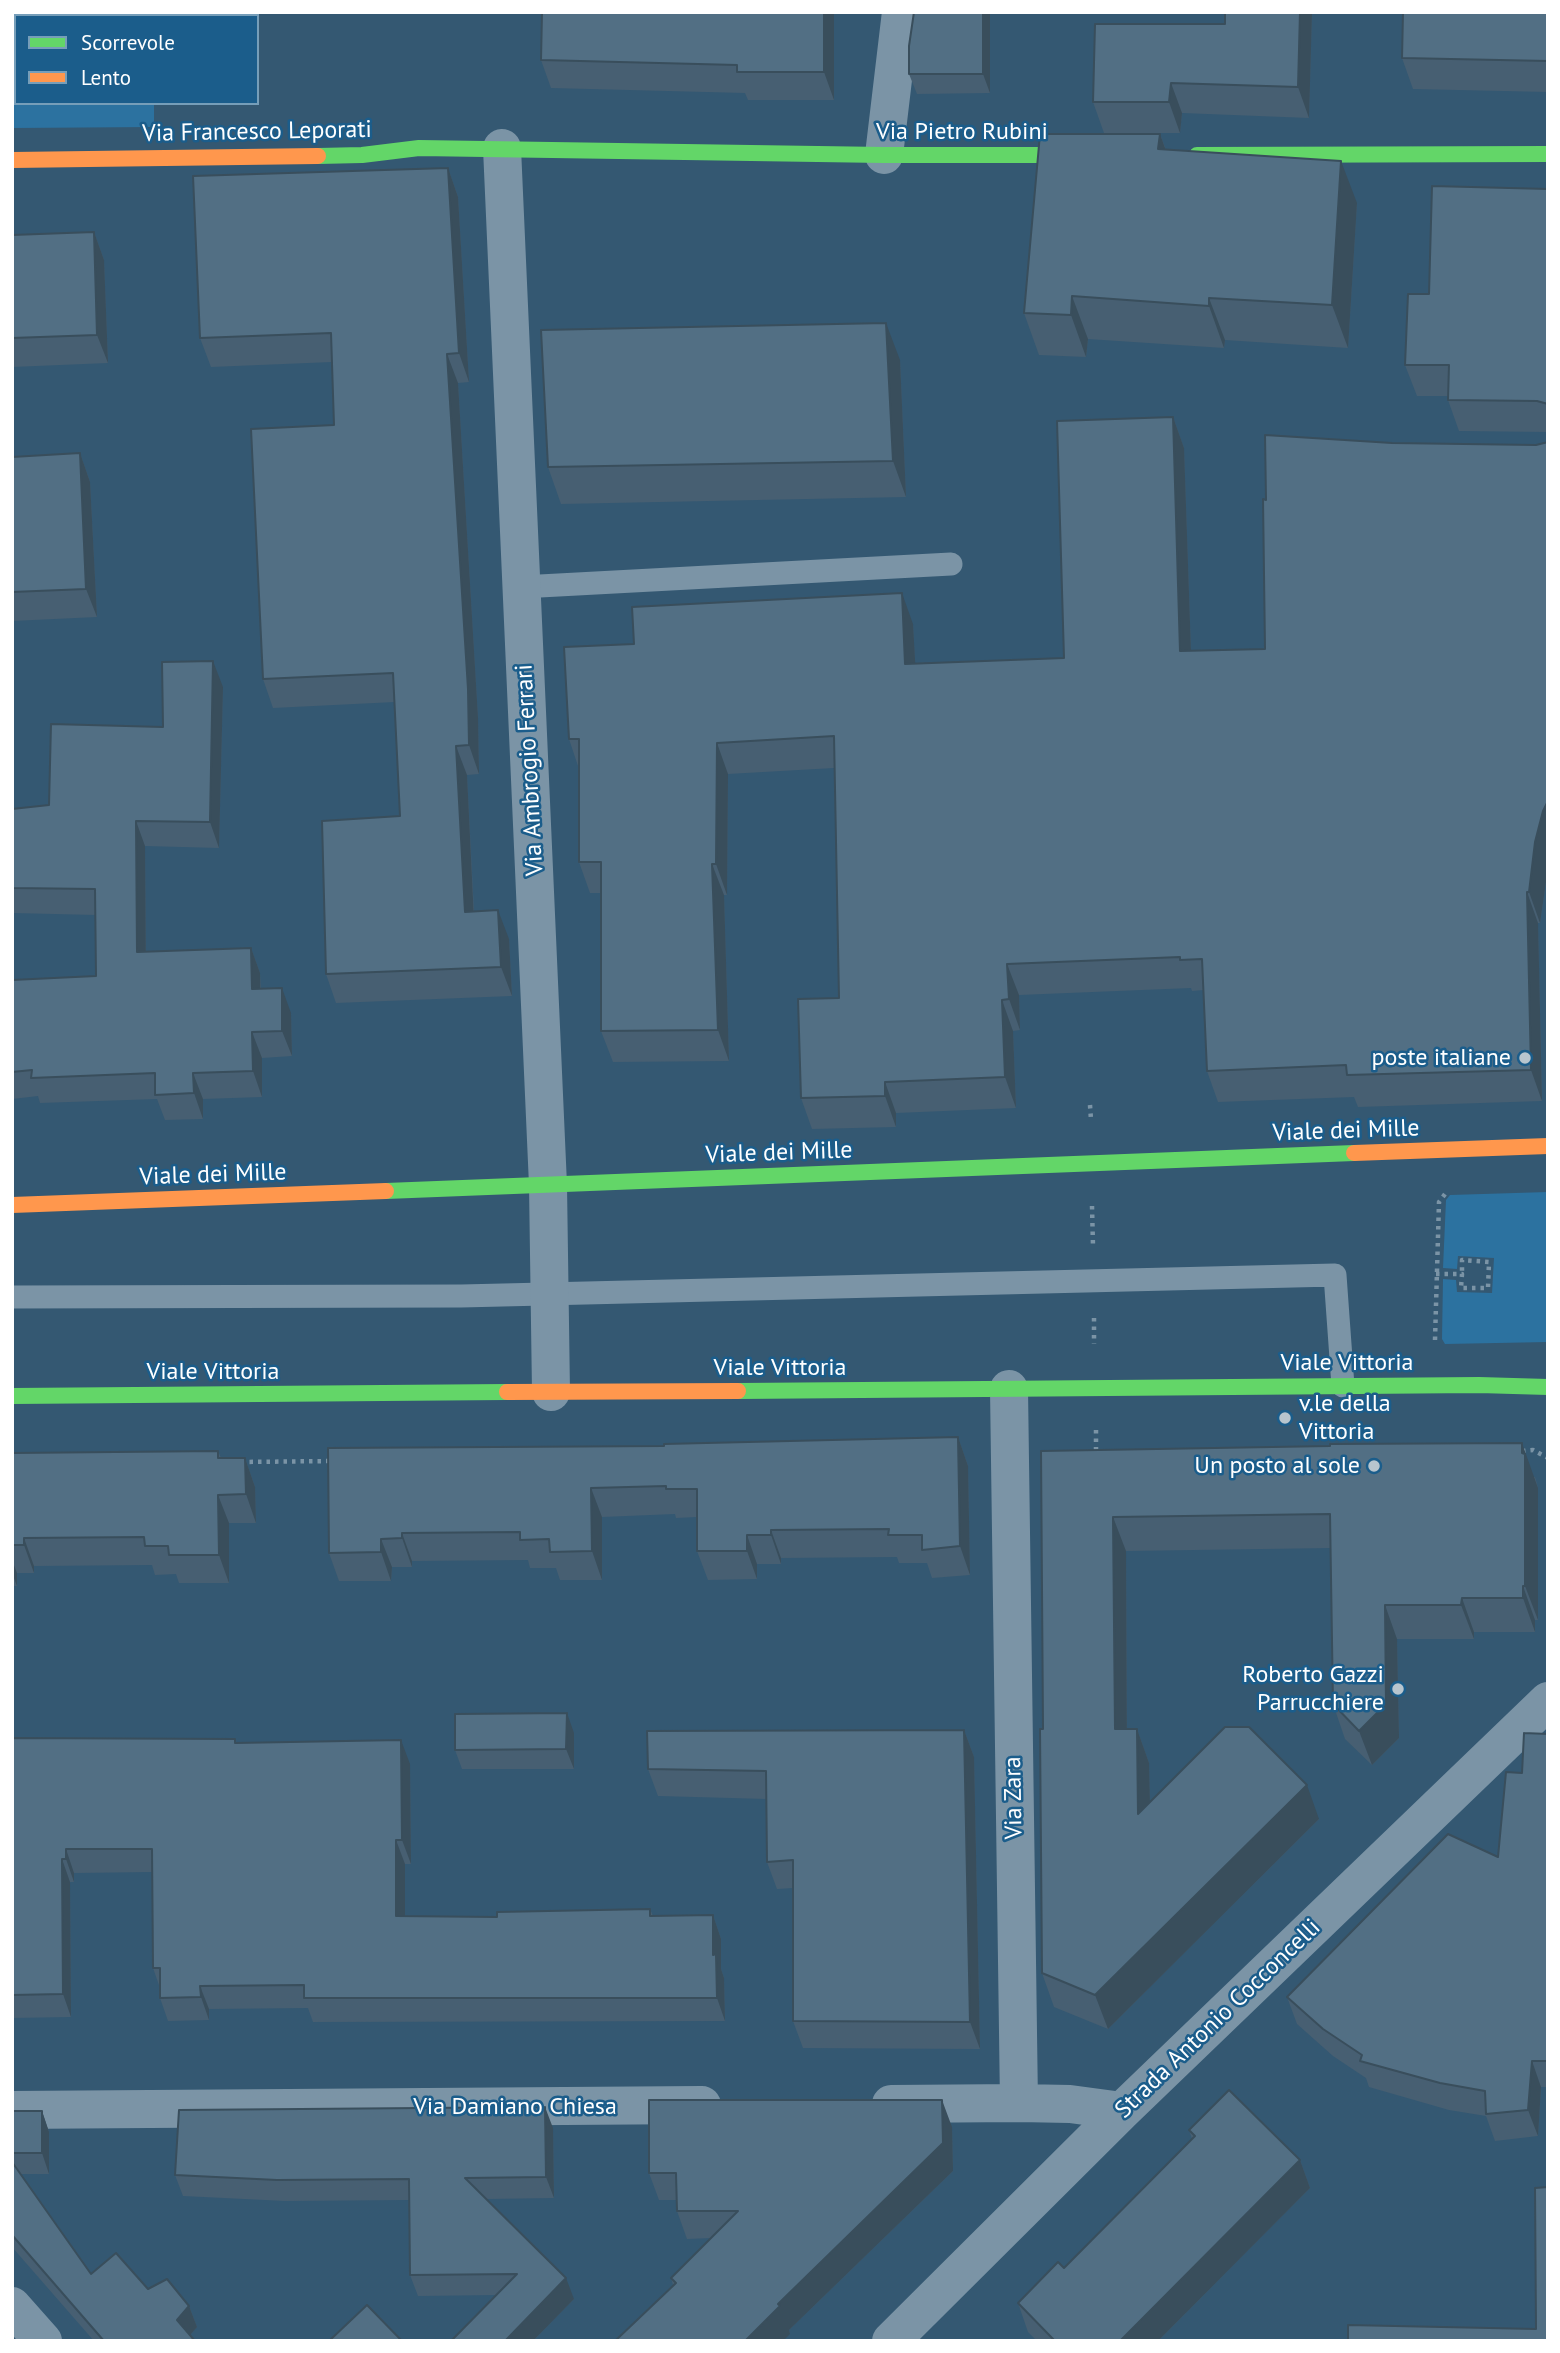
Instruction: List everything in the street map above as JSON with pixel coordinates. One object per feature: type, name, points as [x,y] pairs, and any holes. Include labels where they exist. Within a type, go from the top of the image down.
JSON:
[{"type":"main road","name":"Via Francesco Leporati","points":[[12,160],[362,155],[419,148],[502,148]]},
{"type":"main road","name":"Via Pietro Rubini","points":[[502,148],[884,155],[1109,155]]},
{"type":"main road","points":[[1178,155],[1548,154]]},
{"type":"main road","name":"Viale dei Mille","points":[[12,1205],[1548,1146]]},
{"type":"main road","name":"Viale Vittoria","points":[[12,1396],[1497,1385],[1548,1387]]},
{"type":"street","points":[[884,155],[901,12]]},
{"type":"street","name":"Via Ambrogio Ferrari","points":[[502,148],[548,1185],[551,1392]]},
{"type":"street","name":"Via Zara","points":[[1009,1389],[1019,2103]]},
{"type":"street","name":"Strada Antonio Cocconcelli","points":[[891,2341],[1122,2112],[1548,1701]]},
{"type":"street","points":[[851,2104],[1070,2104],[1122,2112]]},
{"type":"street","name":"Via Damiano Chiesa","points":[[12,2110],[739,2105]]},
{"type":"street","points":[[12,2306],[43,2341]]},
{"type":"lane","points":[[522,587],[951,564]]},
{"type":"lane","points":[[12,1297],[550,1294],[1335,1275],[1343,1386]]},
{"type":"path","points":[[1438,1344],[1434,1338],[1439,1202],[1450,1188]]},
{"type":"path","points":[[1462,1260],[1489,1262],[1488,1288],[1461,1287],[1462,1274],[1462,1260]]},
{"type":"path","points":[[1436,1274],[1462,1274]]},
{"type":"path","points":[[1519,1451],[1533,1450],[1548,1458]]},
{"type":"path","points":[[234,1462],[344,1461]]},
{"type":"shaded area","points":[[12,12],[154,12],[14,14],[14,105],[154,105],[154,127],[12,128]]},
{"type":"shaded area","points":[[1548,1192],[1548,1342],[1445,1344],[1442,1339],[1443,1279],[1456,1280],[1457,1292],[1492,1293],[1494,1258],[1458,1256],[1457,1269],[1443,1268],[1446,1200],[1450,1195]]},
{"type":"building","points":[[542,12],[824,12],[824,72],[737,72],[737,65],[541,60]]},
{"type":"building","points":[[914,12],[983,12],[983,74],[909,74],[909,46]]},
{"type":"building","points":[[1225,12],[1300,12],[1298,87],[1171,83],[1169,102],[1093,102],[1095,24],[1225,24]]},
{"type":"building","points":[[1403,12],[1548,12],[1548,61],[1402,58]]},
{"type":"building","points":[[1040,134],[1160,134],[1158,149],[1341,161],[1332,305],[1209,298],[1209,306],[1072,296],[1071,315],[1024,313]]},
{"type":"building","points":[[448,168],[459,353],[447,354],[468,689],[469,745],[456,746],[465,912],[498,910],[501,967],[326,974],[322,821],[400,816],[393,673],[263,679],[251,429],[334,425],[331,333],[200,338],[193,176]]},
{"type":"building","points":[[1432,186],[1548,189],[1548,404],[1537,401],[1448,400],[1449,365],[1405,365],[1408,294],[1429,294]]},
{"type":"building","points":[[94,232],[97,335],[12,338],[12,235]]},
{"type":"building","points":[[886,323],[893,461],[548,467],[541,330]]},
{"type":"building","points":[[1173,417],[1180,651],[1265,649],[1265,435],[1392,443],[1536,445],[1548,442],[1548,801],[1535,842],[1527,892],[1531,1070],[1347,1075],[1346,1065],[1207,1071],[1202,959],[1180,960],[1180,957],[1007,964],[1009,999],[1002,1000],[1005,1077],[885,1082],[885,1096],[801,1098],[798,999],[839,998],[834,736],[717,743],[716,864],[712,864],[718,1030],[601,1031],[601,862],[579,862],[579,739],[569,739],[564,647],[634,644],[632,607],[902,593],[905,664],[1064,658],[1057,421]]},
{"type":"building","points":[[80,453],[86,589],[12,592],[12,457]]},
{"type":"building","points":[[213,661],[210,822],[136,821],[137,952],[251,948],[252,989],[282,988],[282,1031],[252,1032],[253,1071],[193,1073],[194,1093],[155,1095],[155,1073],[31,1078],[32,1070],[12,1072],[12,980],[96,976],[95,889],[12,888],[12,809],[49,805],[51,724],[163,727],[162,662]]},
{"type":"building","points":[[958,1437],[960,1546],[922,1550],[922,1535],[888,1535],[889,1529],[771,1530],[771,1535],[747,1535],[747,1551],[697,1551],[697,1489],[666,1489],[666,1486],[591,1488],[592,1551],[550,1552],[549,1539],[520,1540],[520,1532],[402,1533],[402,1538],[381,1539],[381,1552],[329,1553],[328,1448],[664,1446]]},
{"type":"building","points":[[1522,1443],[1522,1453],[1525,1454],[1523,1598],[1462,1598],[1461,1605],[1385,1605],[1386,1704],[1359,1731],[1333,1704],[1330,1514],[1113,1517],[1115,1729],[1137,1729],[1138,1814],[1225,1727],[1249,1727],[1307,1785],[1095,1995],[1042,1973],[1041,1451],[1330,1444]]},
{"type":"building","points":[[218,1451],[218,1458],[245,1458],[246,1494],[218,1495],[219,1555],[169,1555],[168,1546],[145,1546],[144,1537],[24,1538],[24,1545],[12,1545],[12,1453]]},
{"type":"building","points":[[567,1713],[566,1749],[455,1750],[455,1714]]},
{"type":"building","points":[[964,1730],[970,2022],[793,2021],[793,1860],[767,1862],[766,1771],[648,1769],[647,1731]]},
{"type":"building","points":[[1524,1733],[1548,1734],[1548,2061],[1532,2061],[1528,2110],[1486,2114],[1485,2091],[1440,2083],[1360,2061],[1362,2055],[1323,2029],[1287,1997],[1448,1834],[1498,1857],[1506,1772],[1522,1773]]},
{"type":"building","points":[[12,1738],[235,1739],[235,1743],[401,1740],[402,1840],[396,1840],[396,1916],[497,1917],[497,1912],[650,1909],[650,1916],[713,1915],[717,1998],[304,1998],[304,1985],[200,1986],[201,1997],[160,1998],[160,1968],[153,1968],[152,1849],[66,1849],[66,1859],[62,1859],[63,1994],[12,1995]]},
{"type":"building","points":[[1229,2090],[1300,2160],[1120,2341],[1055,2341],[1018,2303],[1058,2262],[1064,2268],[1195,2136],[1189,2130]]},
{"type":"building","points":[[649,2100],[942,2100],[943,2143],[778,2304],[780,2306],[745,2341],[615,2341],[676,2283],[671,2278],[738,2211],[677,2211],[676,2173],[649,2173]]},
{"type":"building","points":[[545,2107],[546,2177],[465,2178],[566,2278],[505,2341],[451,2341],[517,2274],[410,2275],[409,2179],[277,2180],[175,2175],[179,2110]]},
{"type":"building","points":[[12,2111],[42,2111],[42,2153],[12,2153]]},
{"type":"building","points":[[12,2162],[91,2274],[116,2253],[148,2289],[167,2279],[189,2306],[177,2320],[195,2341],[104,2341],[12,2235]]},
{"type":"building","points":[[1548,2187],[1548,2341],[1348,2341],[1348,2325],[1536,2329],[1535,2188]]},
{"type":"building","points":[[367,2305],[402,2341],[329,2341]]},
{"type":"traffic: fast","points":[[318,156],[362,155],[419,148],[884,155],[1091,155]]},
{"type":"traffic: fast","points":[[1197,155],[1548,154]]},
{"type":"traffic: fast","points":[[386,1191],[1354,1153]]},
{"type":"traffic: fast","points":[[738,1391],[1479,1385],[1548,1387]]},
{"type":"traffic: fast","points":[[12,1396],[507,1392]]},
{"type":"traffic: slow","points":[[12,160],[318,156]]},
{"type":"traffic: slow","points":[[1354,1153],[1548,1146]]},
{"type":"traffic: slow","points":[[12,1205],[386,1191]]},
{"type":"traffic: slow","points":[[507,1392],[738,1391]]},
{"type":"place","name":"poste italiane","points":[[1525,1058]]},
{"type":"place","name":"v.le della Vittoria","points":[[1285,1418]]},
{"type":"place","name":"Un posto al sole","points":[[1374,1466]]},
{"type":"place","name":"Roberto Gazzi Parrucchiere","points":[[1398,1689]]}]
